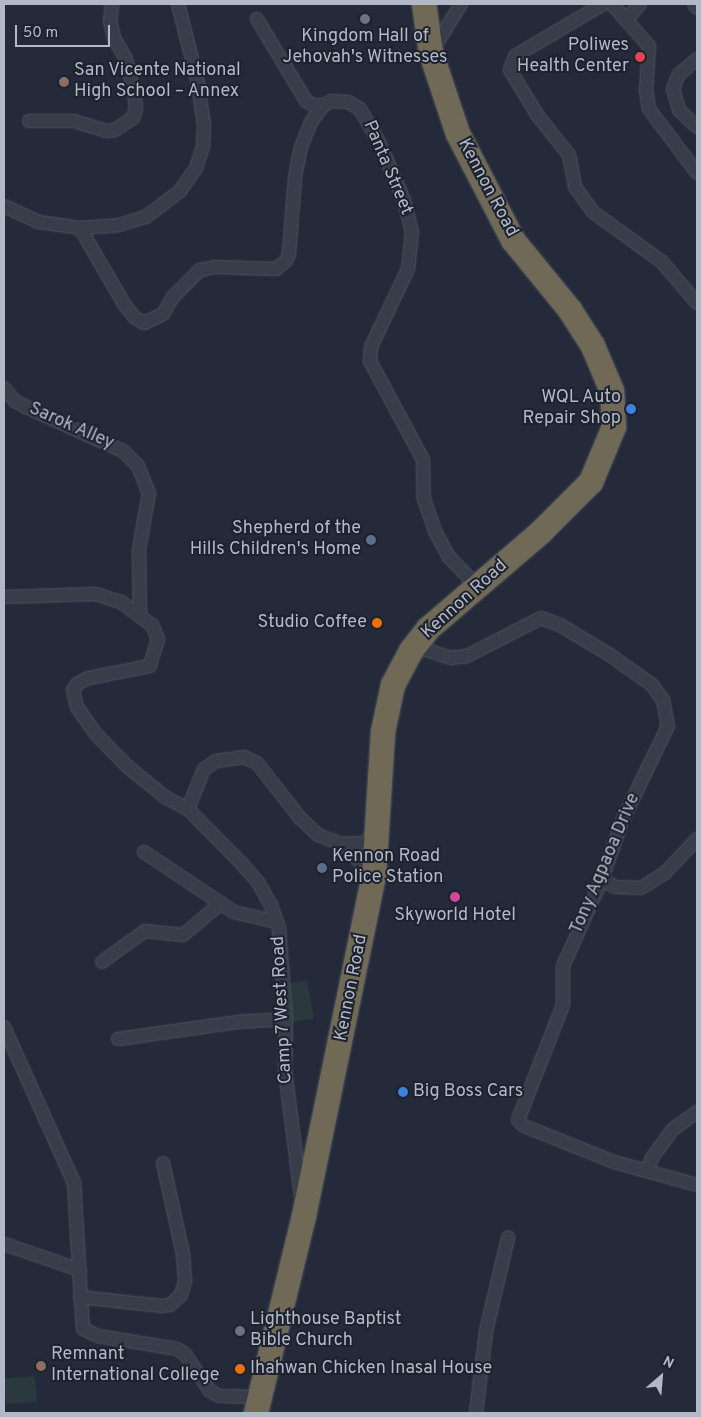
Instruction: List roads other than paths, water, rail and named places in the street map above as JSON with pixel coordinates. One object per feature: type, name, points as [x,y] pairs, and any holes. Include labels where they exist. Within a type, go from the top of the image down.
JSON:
[{"type":"highway","name":"Kennon Road","points":[[258,1405],[304,1216],[374,876],[378,842],[385,711],[398,672],[414,646],[445,613],[541,532],[591,482],[609,446],[615,407],[604,366],[593,346],[570,310],[513,240],[490,201],[458,134],[431,53],[424,4]]},
{"type":"street","points":[[29,121],[74,121],[107,131],[115,130],[133,118],[136,108],[133,87],[126,59],[114,38],[110,21],[112,4]]},
{"type":"street","points":[[4,206],[40,222],[80,228],[119,225],[146,217],[180,191],[196,168],[203,147],[202,105],[178,4]]},
{"type":"street","points":[[431,53],[461,4]]},
{"type":"street","points":[[603,4],[515,56],[510,70],[538,116],[569,155],[575,187],[593,212],[662,262],[697,303]]},
{"type":"street","points":[[612,4],[650,46],[646,90],[649,109],[697,173]]},
{"type":"street","points":[[627,19],[640,4]]},
{"type":"street","points":[[694,4],[697,8]]},
{"type":"street","points":[[257,19],[306,101],[313,105],[324,105]]},
{"type":"street","points":[[697,59],[679,74],[673,90],[678,110],[697,128]]},
{"type":"street","name":"Panta Street","points":[[324,105],[341,100],[354,105],[364,114],[404,200],[412,232],[411,252],[401,287],[371,347],[370,361],[423,460],[424,499],[435,531],[450,557],[477,586]]},
{"type":"street","points":[[80,228],[124,304],[134,317],[144,323],[162,314],[173,297],[200,270],[216,267],[267,270],[282,266],[291,248],[295,177],[301,147],[311,122],[324,105]]},
{"type":"street","name":"Sarok Alley","points":[[4,388],[15,401],[123,451],[138,466],[148,493],[140,536],[140,613]]},
{"type":"street","name":"Camp 7 West Road","points":[[4,597],[95,594],[121,602],[140,613],[152,625],[158,639],[150,666],[88,678],[77,684],[73,690],[77,707],[96,733],[128,767],[164,797],[188,809],[258,882],[277,922],[286,1019],[285,1070],[304,1216]]},
{"type":"street","name":"Tony Agpaoa Drive","points":[[414,646],[451,658],[467,656],[541,618],[560,625],[610,655],[660,693],[668,726],[624,819],[602,879],[563,966],[563,1005],[518,1120],[524,1126],[614,1162],[697,1185]]},
{"type":"street","points":[[188,809],[204,769],[216,761],[244,758],[258,763],[300,818],[318,835],[342,844],[378,842]]},
{"type":"street","points":[[602,879],[615,887],[641,888],[665,873],[697,839]]},
{"type":"street","points":[[342,844],[374,876]]},
{"type":"street","points":[[144,852],[234,912],[277,922]]},
{"type":"street","points":[[102,962],[145,930],[183,935],[221,902]]},
{"type":"street","points":[[118,1039],[237,1022],[286,1019]]},
{"type":"street","points":[[4,1027],[74,1183],[80,1270],[80,1322],[89,1334],[177,1348],[185,1354],[210,1391],[219,1396],[258,1405]]},
{"type":"street","points":[[647,1171],[652,1158],[672,1130],[697,1112]]},
{"type":"street","points":[[80,1297],[161,1306],[170,1304],[181,1294],[185,1281],[183,1254],[163,1163]]},
{"type":"street","points":[[476,1413],[486,1331],[508,1238]]},
{"type":"street","points":[[4,1244],[80,1270]]},
{"type":"place","name":"Kingdom Hall of Jehovah's Witnesses","points":[[365,19]]},
{"type":"place","name":"Poliwes Health Center","points":[[640,57]]},
{"type":"place","name":"San Vicente National High School – Annex","points":[[64,82]]},
{"type":"place","name":"WQL Auto Repair Shop","points":[[631,409]]},
{"type":"place","name":"Shepherd of the Hills Children's Home","points":[[371,540]]},
{"type":"place","name":"Studio Coffee","points":[[377,623]]},
{"type":"place","name":"Kennon Road Police Station","points":[[322,868]]},
{"type":"place","name":"Skyworld Hotel","points":[[455,897]]},
{"type":"place","name":"Big Boss Cars","points":[[403,1092]]},
{"type":"place","name":"Lighthouse Baptist Bible Church","points":[[240,1331]]},
{"type":"place","name":"Remnant International College","points":[[41,1366]]},
{"type":"place","name":"Ihahwan Chicken Inasal House","points":[[240,1369]]}]
